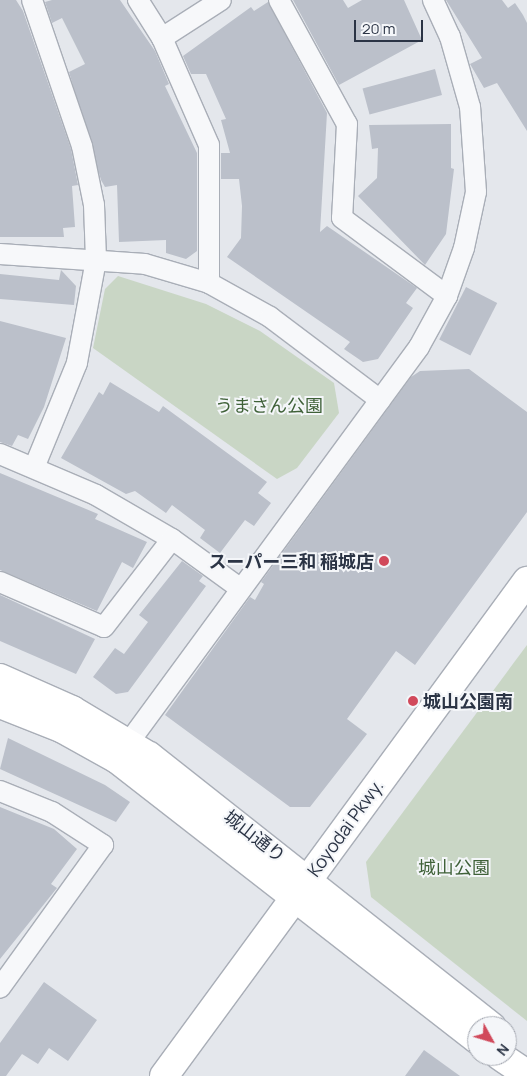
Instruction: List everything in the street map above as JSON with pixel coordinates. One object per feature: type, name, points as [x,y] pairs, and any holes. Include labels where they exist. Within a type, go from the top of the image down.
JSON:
[{"type":"street","points":[[32,0],[82,146],[94,205],[96,260],[77,363],[34,468]]},
{"type":"street","points":[[138,0],[162,38],[209,145],[209,282]]},
{"type":"street","points":[[162,38],[221,0]]},
{"type":"street","points":[[279,0],[347,124],[342,218],[447,296]]},
{"type":"street","points":[[123,750],[419,346],[447,296],[464,248],[476,192],[470,107],[450,37],[433,0]]},
{"type":"street","points":[[0,254],[145,264],[209,282],[270,317],[380,400]]},
{"type":"street","points":[[0,454],[96,495],[172,539],[241,589]]},
{"type":"street","points":[[0,582],[104,627],[172,539]]},
{"type":"street","name":"Koyodai Pkwy.","points":[[164,1076],[527,581]]},
{"type":"street","name":"城山通り","points":[[0,678],[72,710],[303,887],[477,1016]]},
{"type":"street","name":"城山通り","points":[[0,704],[123,750]]},
{"type":"street","points":[[0,791],[52,812],[103,845],[0,988]]},
{"type":"street","name":"城山通り","points":[[303,887],[467,1030]]},
{"type":"street","points":[[515,1066],[527,1074]]},
{"type":"green space","name":"うまさん公園","points":[[118,276],[206,304],[260,331],[334,383],[339,413],[297,468],[277,479],[93,348],[105,289]]},
{"type":"green space","name":"城山公園","points":[[527,645],[527,1021],[371,897],[366,862]]},
{"type":"building","points":[[0,0],[16,0],[23,11],[71,149],[78,185],[72,186],[75,227],[63,228],[64,237],[0,237]]},
{"type":"building","points":[[52,0],[120,0],[155,51],[169,84],[165,86],[197,153],[197,251],[186,259],[166,253],[166,240],[119,242],[117,185],[105,187],[101,180],[69,72],[85,64],[62,18],[52,23],[45,2]]},
{"type":"building","points":[[293,0],[343,0],[348,8],[362,0],[404,0],[422,40],[339,85]]},
{"type":"building","points":[[446,0],[502,0],[508,8],[515,3],[523,15],[527,23],[527,131],[497,83],[484,88],[470,64],[482,58]]},
{"type":"building","points":[[268,2],[327,113],[320,232],[327,226],[417,288],[406,303],[413,308],[378,359],[363,362],[344,349],[350,342],[227,257],[241,238],[242,206],[239,179],[221,179],[221,153],[230,153],[221,120],[226,119],[206,74],[191,74],[183,56],[251,7],[254,11]]},
{"type":"building","points":[[435,69],[442,95],[370,114],[363,88]]},
{"type":"building","points":[[451,124],[451,168],[454,169],[446,234],[425,265],[358,196],[377,178],[378,148],[372,149],[369,125]]},
{"type":"building","points":[[61,270],[76,286],[74,305],[0,299],[0,274],[59,280]]},
{"type":"building","points":[[466,287],[497,303],[470,355],[439,340]]},
{"type":"building","points":[[0,321],[66,338],[44,407],[28,439],[18,435],[12,446],[0,442]]},
{"type":"building","name":"スーパー三和 稲城店","points":[[469,369],[527,412],[527,512],[415,665],[396,651],[347,719],[367,734],[310,807],[290,807],[165,715],[250,597],[255,600],[264,584],[261,582],[411,377],[420,371]]},
{"type":"building","points":[[110,382],[159,412],[163,406],[267,482],[258,493],[271,503],[254,526],[245,520],[220,553],[200,538],[205,530],[172,505],[166,513],[135,491],[126,494],[61,458],[99,392],[103,395]]},
{"type":"building","points":[[0,473],[98,514],[95,519],[147,542],[133,568],[122,562],[97,611],[0,570]]},
{"type":"building","points":[[182,561],[203,576],[199,581],[206,586],[128,692],[116,694],[93,677],[115,648],[124,654],[148,622],[139,615]]},
{"type":"building","points":[[0,595],[95,639],[76,674],[0,641]]},
{"type":"building","points":[[8,738],[105,785],[130,802],[116,822],[0,769]]},
{"type":"building","points":[[0,807],[54,829],[77,849],[51,884],[57,888],[0,959]]},
{"type":"building","points":[[44,982],[97,1020],[68,1061],[49,1048],[38,1064],[22,1054],[6,1076],[0,1076],[0,1043]]},
{"type":"building","points":[[424,1050],[460,1076],[405,1076]]},
{"type":"place","name":"スーパー三和 稲城店","points":[[384,561]]},
{"type":"place","name":"城山公園南","points":[[413,701]]}]
